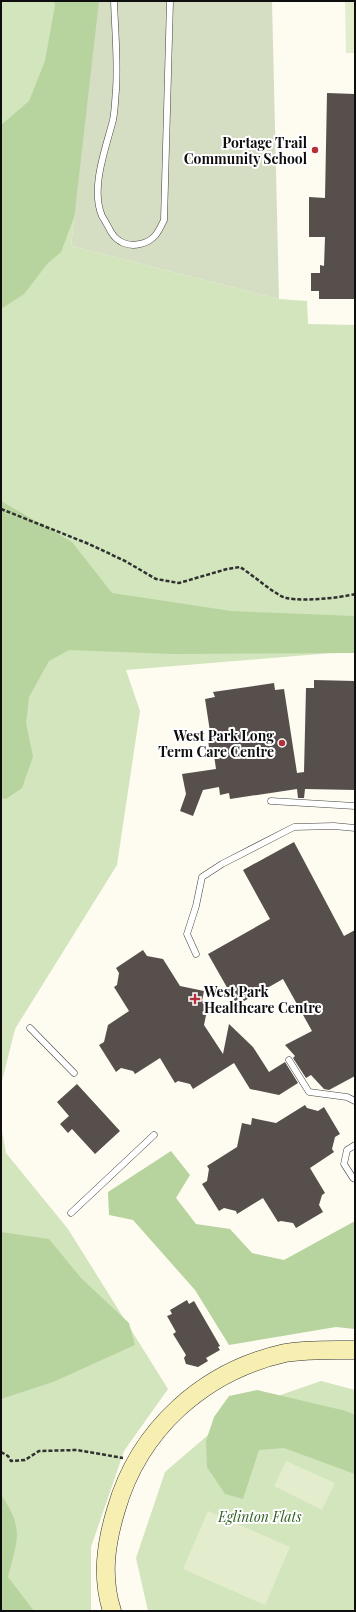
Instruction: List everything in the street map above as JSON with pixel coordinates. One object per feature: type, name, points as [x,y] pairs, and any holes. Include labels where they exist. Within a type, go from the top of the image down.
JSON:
[{"type":"street","points":[[112,1611],[105,1566],[107,1547],[118,1502],[129,1473],[147,1443],[174,1411],[190,1397],[228,1374],[252,1363],[286,1353],[355,1350]]},
{"type":"lane","points":[[114,1],[117,60],[116,89],[113,118],[100,167],[98,190],[102,215],[114,236],[124,244],[138,245],[150,241],[157,236],[164,220],[170,1]]},
{"type":"lane","points":[[272,801],[355,806]]},
{"type":"lane","points":[[196,954],[187,934],[196,906],[202,877],[222,864],[294,827],[334,826],[355,828]]},
{"type":"lane","points":[[30,1028],[74,1073]]},
{"type":"lane","points":[[289,1060],[309,1092],[347,1097],[355,1101]]},
{"type":"lane","points":[[71,1213],[154,1134]]},
{"type":"lane","points":[[355,1145],[348,1150],[344,1164],[352,1178],[355,1179]]},
{"type":"path","points":[[1,509],[89,544],[125,561],[156,579],[179,583],[227,569],[240,568],[282,597],[314,599],[344,597],[355,594]]},
{"type":"path","points":[[1,1452],[8,1456],[11,1461],[25,1460],[39,1451],[77,1450],[113,1455],[136,1461]]},
{"type":"green space","points":[[1,1],[99,1],[71,246],[279,299],[307,301],[308,324],[355,325],[355,651],[126,670],[140,711],[117,865],[15,1029],[1,1085]]},
{"type":"green space","points":[[54,1],[121,1],[107,130],[61,252],[48,263],[24,294],[1,309],[1,125],[29,101],[45,61],[55,5]]},
{"type":"green space","points":[[99,1],[272,1],[279,299],[71,246]]},
{"type":"green space","points":[[345,1],[355,1],[355,53],[346,53]]},
{"type":"green space","points":[[1,501],[72,542],[112,593],[231,611],[355,616],[355,653],[173,654],[69,650],[49,661],[29,697],[26,723],[33,757],[22,788],[6,799],[1,798]]},
{"type":"green space","points":[[1,1126],[6,1153],[68,1229],[168,1389],[124,1451],[91,1547],[91,1611],[1,1611]]},
{"type":"green space","points":[[171,1151],[190,1175],[176,1198],[196,1224],[230,1229],[252,1253],[284,1260],[355,1221],[355,1329],[336,1327],[229,1345],[195,1290],[133,1220],[109,1215],[108,1192]]},
{"type":"green space","points":[[1,1232],[49,1239],[81,1278],[129,1323],[135,1345],[53,1382],[1,1399]]},
{"type":"green space","name":"Eglinton Flats","points":[[321,1381],[355,1390],[355,1611],[148,1611],[136,1558],[165,1472],[237,1410]]},
{"type":"green space","points":[[257,1390],[346,1411],[355,1415],[355,1474],[284,1448],[259,1450],[243,1499],[225,1494],[207,1467],[206,1441],[214,1417],[229,1396]]},
{"type":"green space","points":[[286,1461],[335,1483],[322,1510],[274,1486]]},
{"type":"green space","points":[[1,1495],[9,1507],[13,1517],[17,1535],[8,1577],[34,1611],[1,1611]]},
{"type":"green space","points":[[208,1511],[290,1547],[265,1605],[183,1569]]},
{"type":"building","points":[[327,93],[355,94],[355,299],[319,299],[319,291],[311,291],[311,273],[320,273],[320,265],[324,266],[325,237],[309,237],[309,197],[325,198]]},
{"type":"building","name":"West Park Long Term Care Centre","points":[[314,680],[355,681],[355,790],[305,789],[304,798],[298,798],[297,789],[230,799],[229,793],[220,795],[219,787],[203,790],[193,816],[180,811],[186,794],[182,774],[216,769],[213,748],[209,748],[208,739],[211,738],[205,699],[215,697],[213,692],[274,683],[275,690],[284,689],[297,773],[304,772],[306,688],[314,688]]},
{"type":"building","points":[[294,842],[344,936],[355,930],[355,1076],[329,1090],[324,1089],[311,1075],[306,1078],[293,1058],[295,1056],[285,1045],[312,1031],[283,979],[237,1005],[208,954],[270,919],[243,870]]},
{"type":"building","points":[[143,950],[147,956],[163,959],[180,986],[204,991],[202,1001],[209,1001],[204,1025],[223,1054],[229,1024],[253,1047],[269,1072],[285,1062],[298,1083],[279,1095],[250,1089],[234,1063],[193,1089],[190,1084],[178,1081],[175,1083],[160,1058],[135,1074],[133,1071],[121,1068],[116,1072],[99,1045],[104,1042],[108,1025],[129,1011],[114,987],[117,985],[119,973],[116,968]]},
{"type":"building","points":[[77,1084],[120,1131],[95,1154],[72,1129],[68,1133],[60,1124],[69,1116],[57,1102]]},
{"type":"building","points":[[305,1105],[307,1108],[318,1111],[324,1107],[340,1134],[335,1137],[332,1149],[334,1152],[310,1168],[325,1193],[322,1195],[319,1205],[323,1212],[296,1228],[293,1223],[278,1222],[263,1198],[237,1214],[236,1211],[224,1208],[219,1211],[202,1184],[207,1181],[209,1169],[207,1166],[237,1147],[242,1123],[251,1125],[252,1118],[276,1123]]},
{"type":"building","points":[[187,1300],[189,1304],[194,1301],[220,1346],[218,1347],[220,1350],[206,1358],[208,1361],[198,1367],[186,1364],[184,1358],[186,1355],[173,1334],[176,1332],[167,1316],[172,1314],[170,1310]]},
{"type":"place","name":"Portage Trail Community School","points":[[315,150]]},
{"type":"place","name":"West Park Long Term Care Centre","points":[[282,743]]},
{"type":"place","name":"West Park Healthcare Centre","points":[[195,999]]}]
